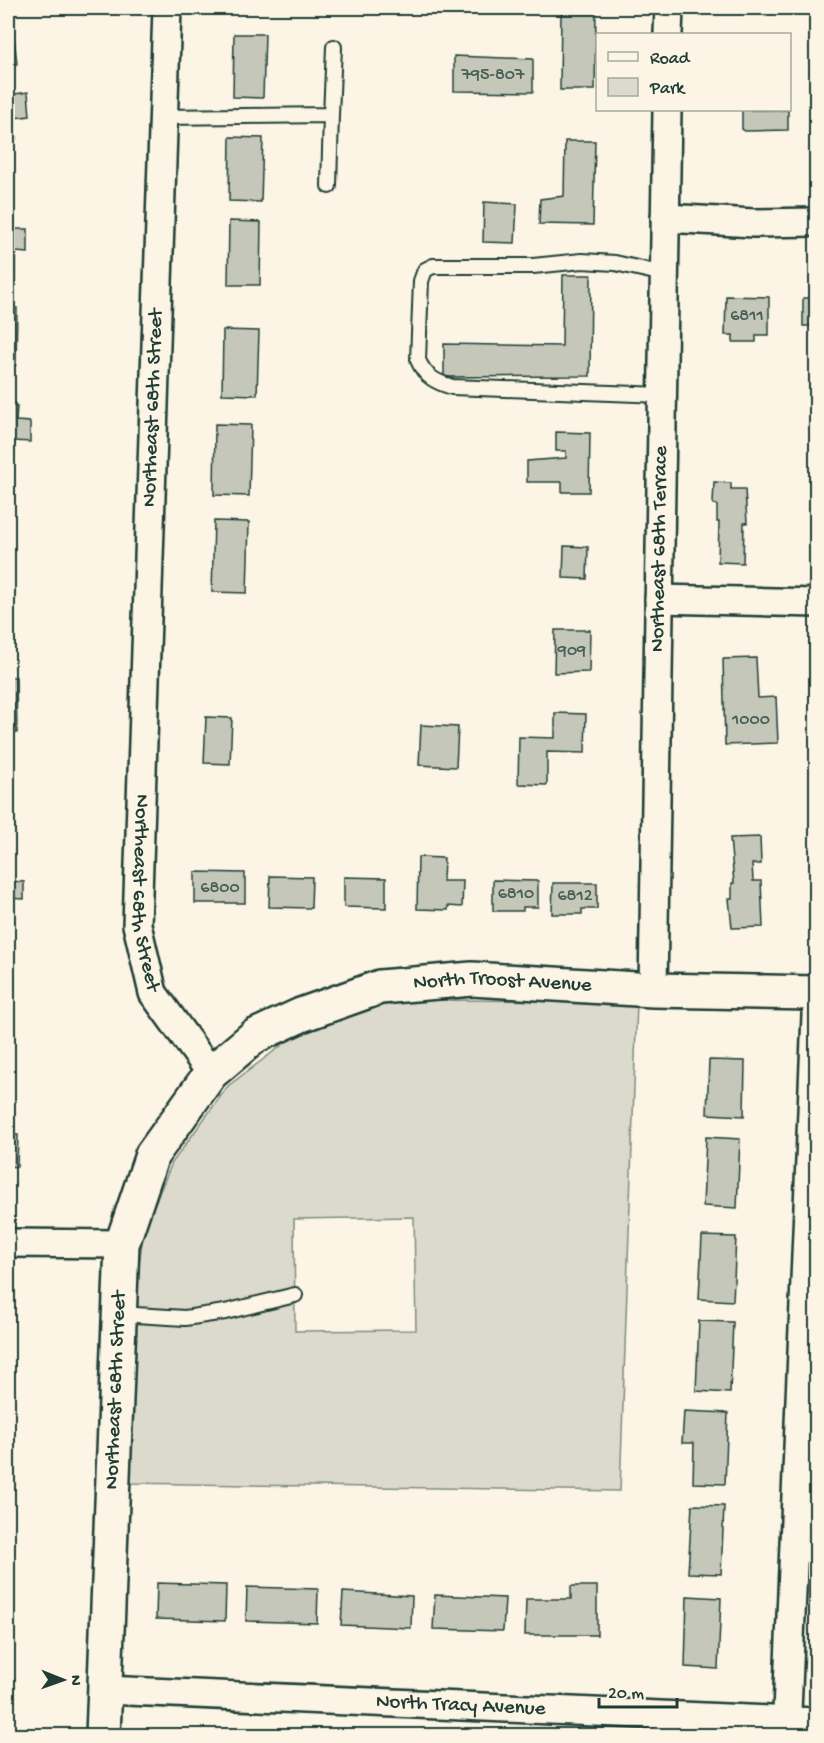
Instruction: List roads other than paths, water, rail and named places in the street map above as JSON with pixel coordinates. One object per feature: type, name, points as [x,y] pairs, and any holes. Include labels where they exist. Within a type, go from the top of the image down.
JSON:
[{"type":"street","name":"Northeast 68th Street","points":[[103,1736],[122,1244],[152,1155],[210,1073],[153,993],[137,925],[167,8]]},
{"type":"street","points":[[668,33],[669,8]]},
{"type":"street","name":"Northeast 68th Terrace","points":[[653,990],[667,111]]},
{"type":"street","points":[[665,218],[754,223],[816,222]]},
{"type":"street","points":[[659,599],[816,603]]},
{"type":"street","name":"North Troost Avenue","points":[[210,1073],[255,1036],[301,1014],[380,987],[472,979],[653,990],[816,993]]},
{"type":"street","points":[[787,1728],[816,1015]]},
{"type":"street","points":[[8,1243],[122,1244]]},
{"type":"street","name":"North Tracy Avenue","points":[[105,1690],[787,1728],[816,1722]]},
{"type":"lane","points":[[329,186],[334,47]]},
{"type":"lane","points":[[163,117],[331,116]]},
{"type":"lane","points":[[662,395],[452,387],[431,379],[422,370],[418,360],[420,281],[425,270],[433,266],[533,267],[582,261],[615,263],[664,274]]},
{"type":"lane","points":[[119,1314],[185,1318],[225,1312],[295,1295]]}]
